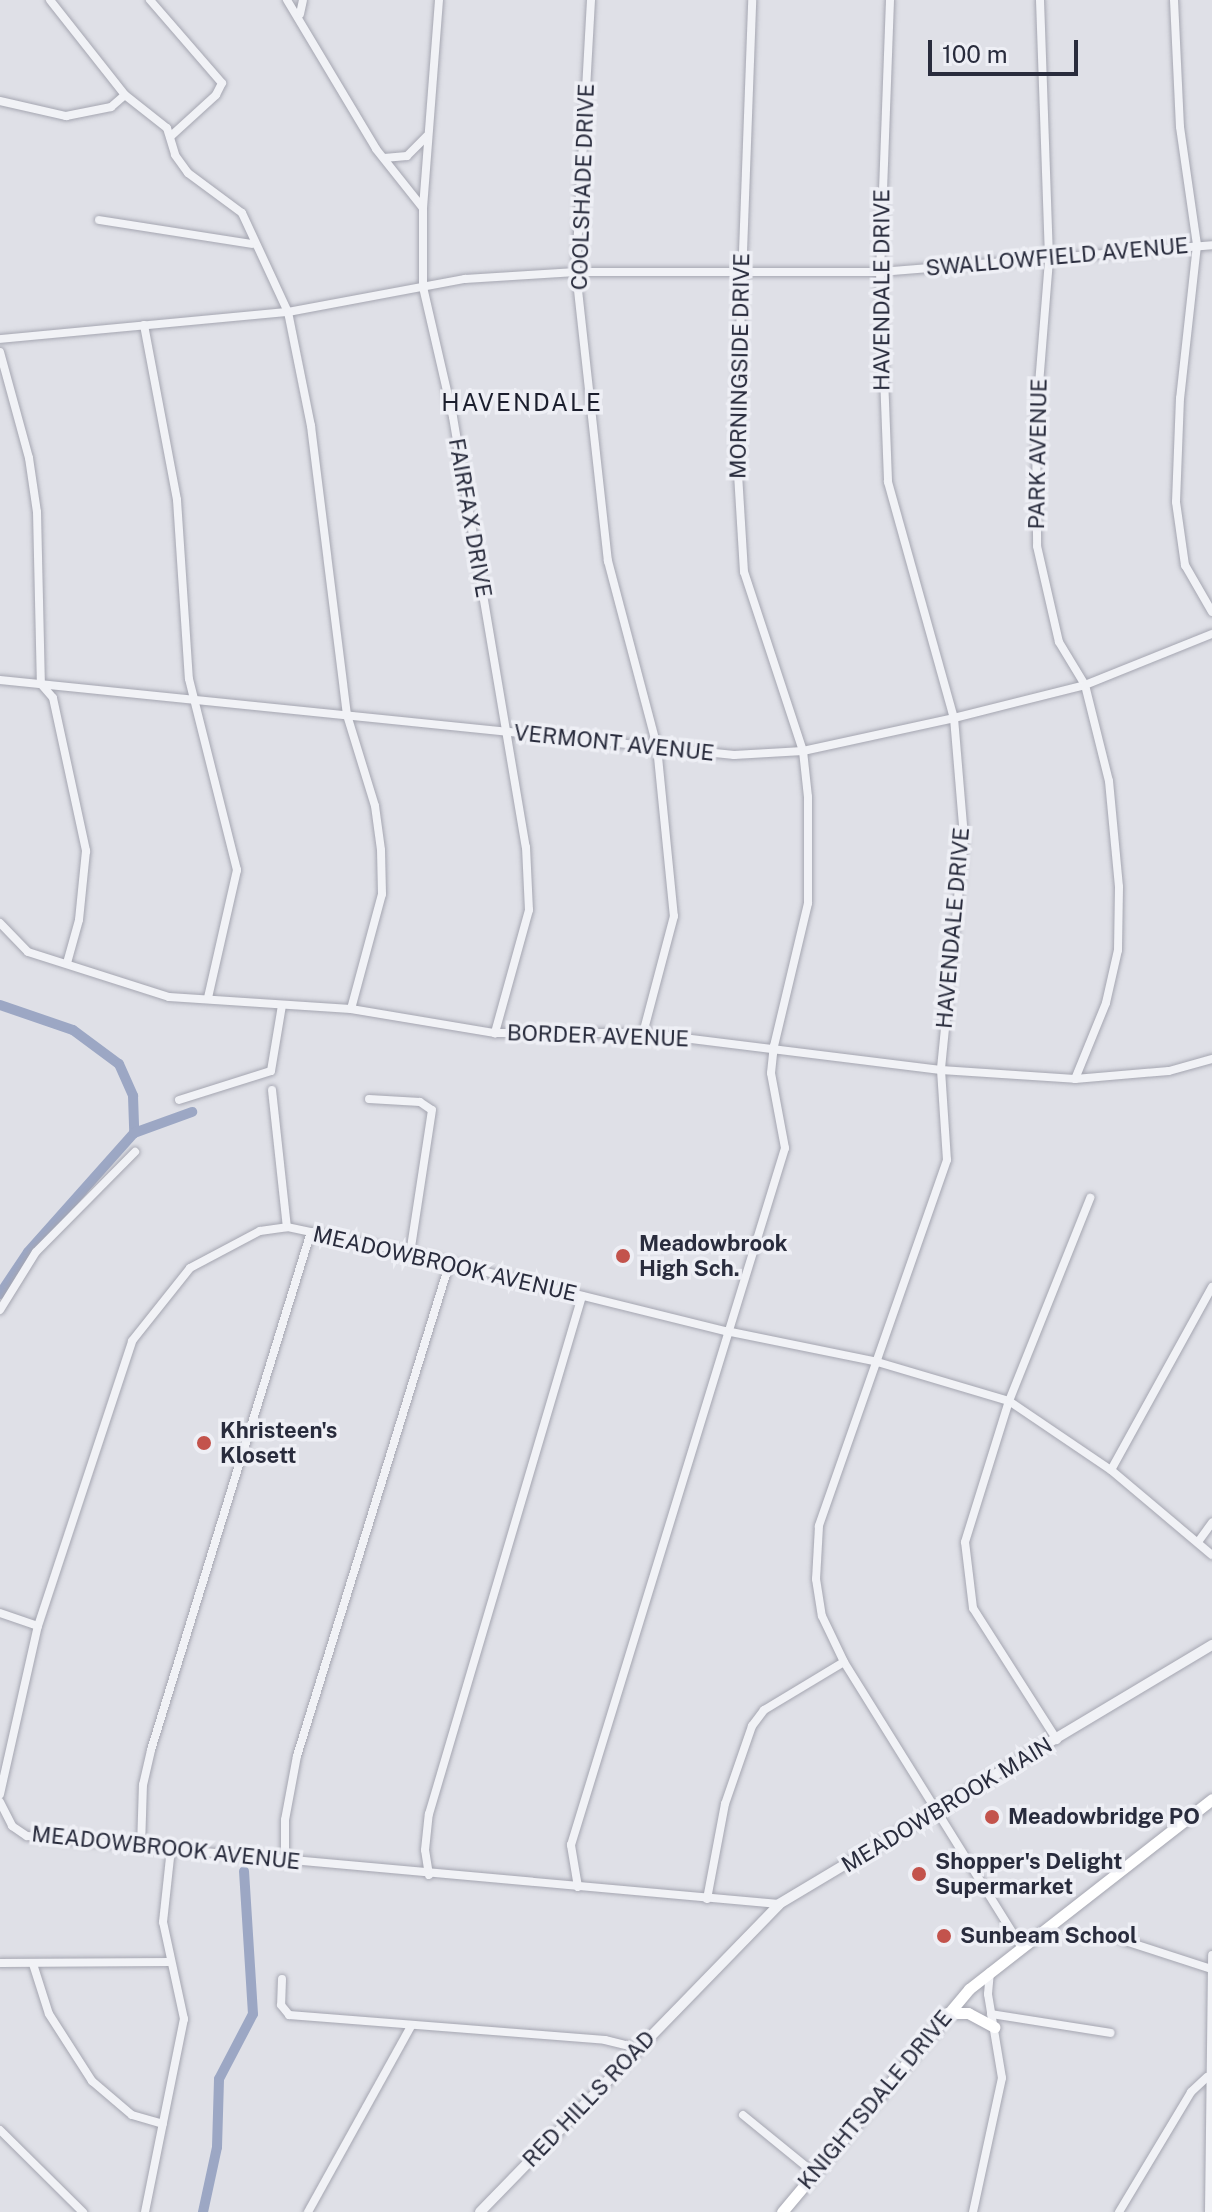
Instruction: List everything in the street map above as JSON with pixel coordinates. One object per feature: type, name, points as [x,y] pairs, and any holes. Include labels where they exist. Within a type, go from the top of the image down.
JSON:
[{"type":"main road","points":[[990,1972],[1212,1799]]},
{"type":"main road","name":"KNIGHTSDALE DRIVE","points":[[782,2212],[946,2013],[990,1972]]},
{"type":"main road","points":[[946,2013],[968,2013],[994,2027]]},
{"type":"street","points":[[50,0],[125,95],[170,137],[175,155],[188,173],[242,213],[252,244],[288,312],[311,426],[347,715],[375,806],[382,894],[351,1009]]},
{"type":"street","points":[[150,0],[222,83],[216,95],[170,137]]},
{"type":"street","points":[[287,0],[300,14],[384,158],[423,209]]},
{"type":"street","points":[[300,14],[303,0]]},
{"type":"street","name":"FAIRFAX DRIVE","points":[[439,0],[423,209],[423,287],[453,417],[526,847],[529,910],[495,1033]]},
{"type":"street","name":"COOLSHADE DRIVE","points":[[591,0],[576,272],[608,561],[657,747],[674,916],[643,1033]]},
{"type":"street","name":"MORNINGSIDE DRIVE","points":[[578,1887],[571,1845],[726,1331],[785,1148],[771,1073],[774,1046],[808,903],[808,797],[803,751],[744,572],[736,443],[752,0]]},
{"type":"street","name":"HAVENDALE DRIVE","points":[[890,0],[883,81],[880,272],[888,482],[954,718],[964,838],[941,1070],[947,1160],[874,1361],[816,1544],[822,1616],[844,1662],[1021,1946]]},
{"type":"street","name":"PARK AVENUE","points":[[1040,0],[1049,260],[1036,420],[1037,546],[1059,642],[1085,685],[1109,781],[1118,950],[1106,1003],[1075,1079]]},
{"type":"street","points":[[1174,0],[1180,127],[1197,245],[1180,398],[1176,502],[1185,565],[1212,612]]},
{"type":"street","points":[[0,101],[66,116],[111,107],[125,95]]},
{"type":"street","points":[[384,158],[407,156],[422,146],[429,132]]},
{"type":"street","points":[[99,220],[252,244]]},
{"type":"street","name":"SWALLOWFIELD AVENUE","points":[[423,287],[576,272],[880,272],[1212,245]]},
{"type":"street","points":[[0,339],[288,312],[423,287]]},
{"type":"street","points":[[144,325],[177,500],[189,679],[197,700],[237,870],[208,998]]},
{"type":"street","points":[[0,352],[29,458],[37,512],[41,684],[53,698],[86,851],[79,920],[67,963]]},
{"type":"street","name":"VERMONT AVENUE","points":[[0,680],[734,755],[803,751],[1085,685],[1212,634]]},
{"type":"street","name":"BORDER AVENUE","points":[[0,923],[28,952],[169,997],[351,1009],[495,1033],[643,1033],[774,1046],[941,1070],[1075,1079],[1169,1071],[1212,1059]]},
{"type":"street","points":[[179,1100],[271,1071],[282,1005]]},
{"type":"street","points":[[272,1090],[287,1227]]},
{"type":"street","points":[[369,1099],[420,1102],[432,1110],[410,1253]]},
{"type":"street","points":[[0,1310],[36,1252],[135,1152]]},
{"type":"street","points":[[1057,1740],[973,1608],[965,1542],[1009,1401],[1090,1198]]},
{"type":"street","name":"MEADOWBROOK AVENUE","points":[[0,1794],[38,1626],[132,1341],[190,1268],[260,1231],[287,1227],[410,1253],[726,1331],[874,1361],[1009,1401],[1111,1470],[1212,1555]]},
{"type":"street","points":[[141,1847],[143,1785],[151,1750],[311,1232]]},
{"type":"street","points":[[285,1863],[285,1820],[297,1756],[449,1265]]},
{"type":"street","points":[[1111,1470],[1212,1287]]},
{"type":"street","points":[[429,1875],[425,1850],[429,1814],[582,1296]]},
{"type":"street","points":[[1198,1542],[1212,1523]]},
{"type":"street","points":[[0,1613],[38,1626]]},
{"type":"street","name":"MEADOWBROOK MAIN","points":[[700,1988],[779,1904],[1212,1645]]},
{"type":"street","points":[[707,1899],[725,1804],[752,1726],[764,1710],[844,1662]]},
{"type":"street","name":"MEADOWBROOK AVENUE","points":[[0,1802],[2,1816],[27,1836],[171,1848],[285,1863],[779,1904]]},
{"type":"street","points":[[145,2212],[184,2019],[163,1922],[171,1848]]},
{"type":"street","points":[[1122,1940],[1211,1969]]},
{"type":"street","points":[[1209,2212],[1207,2077],[1212,1955]]},
{"type":"street","points":[[0,1963],[171,1962]]},
{"type":"street","points":[[33,1964],[49,2014],[92,2081],[132,2115],[163,2124]]},
{"type":"street","points":[[973,2212],[1001,2087],[991,2014],[990,1972]]},
{"type":"street","points":[[282,1979],[285,2013],[605,2040],[638,2048]]},
{"type":"street","name":"RED HILLS ROAD","points":[[480,2212],[700,1988]]},
{"type":"street","points":[[991,2014],[1111,2033]]},
{"type":"street","points":[[308,2212],[411,2026]]},
{"type":"street","points":[[1119,2212],[1191,2092],[1207,2077]]},
{"type":"street","points":[[743,2115],[814,2173]]},
{"type":"street","points":[[0,2130],[83,2212]]},
{"type":"waterway","points":[[0,1005],[73,1030],[119,1064],[133,1096],[134,1133]]},
{"type":"waterway","points":[[0,1294],[28,1252],[134,1133],[192,1112]]},
{"type":"waterway","points":[[203,2212],[217,2147],[219,2079],[253,2014],[244,1871]]},
{"type":"place","name":"Meadowbrook High Sch.","points":[[623,1256]]},
{"type":"place","name":"Khristeen's Klosett","points":[[204,1443]]},
{"type":"place","name":"Meadowbridge PO","points":[[992,1817]]},
{"type":"place","name":"Shopper's Delight Supermarket","points":[[919,1874]]},
{"type":"place","name":"Sunbeam School","points":[[944,1936]]},
{"type":"district","name":"HAVENDALE","points":[[522,403]]}]
